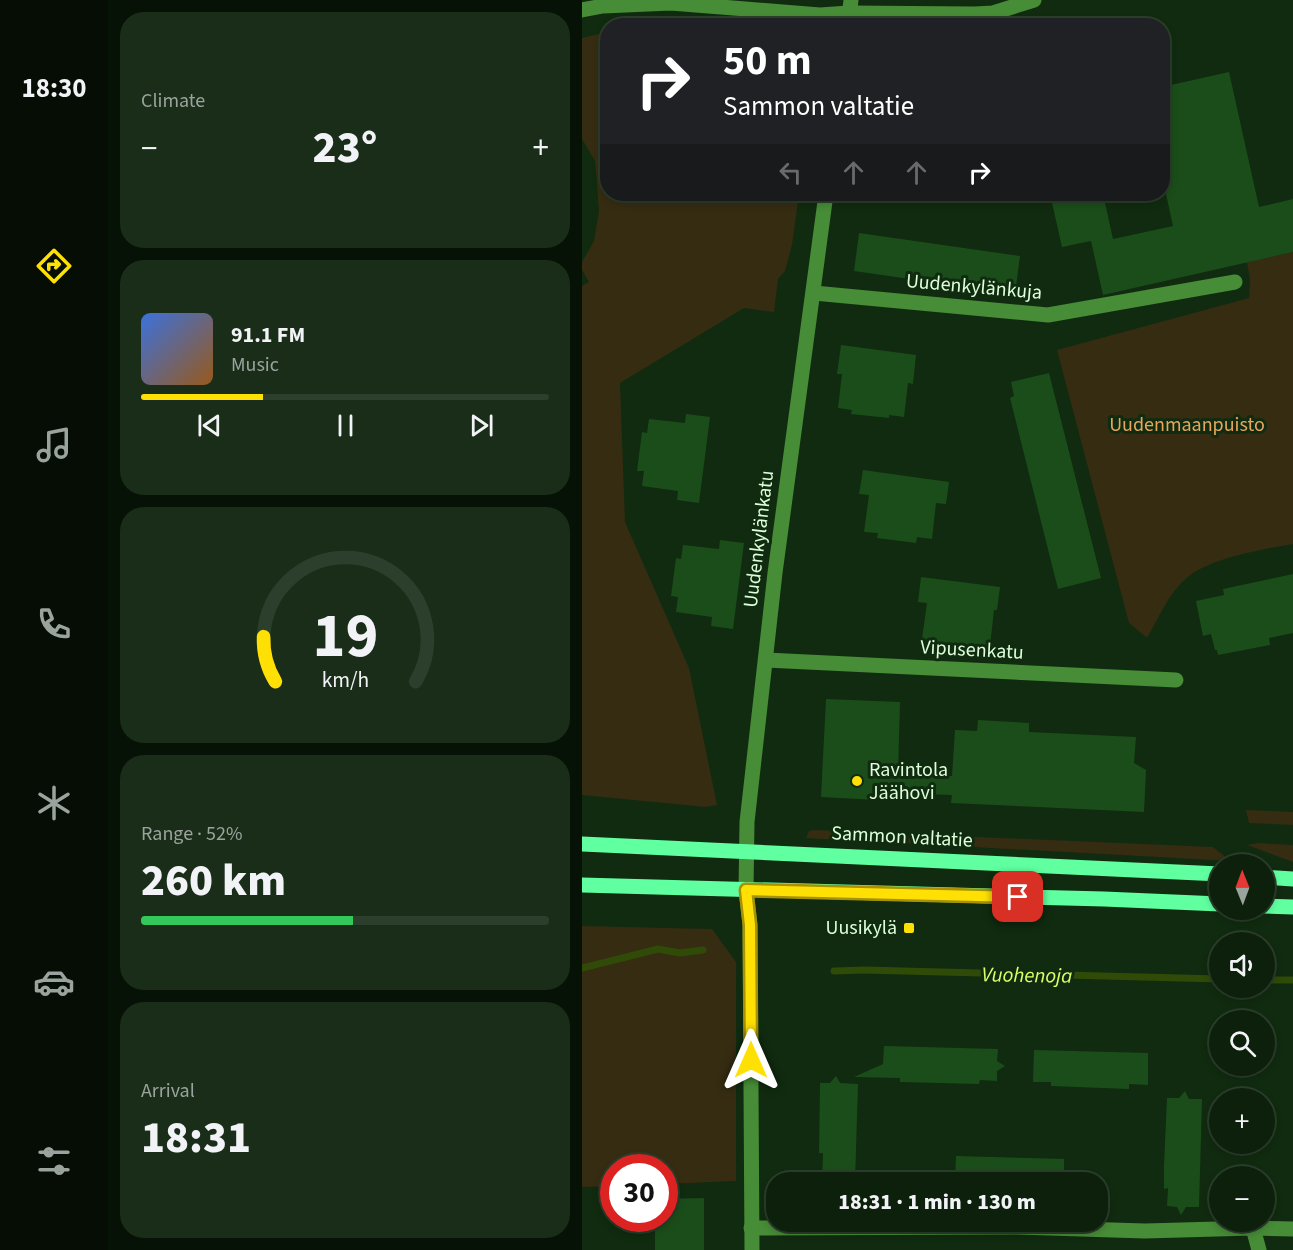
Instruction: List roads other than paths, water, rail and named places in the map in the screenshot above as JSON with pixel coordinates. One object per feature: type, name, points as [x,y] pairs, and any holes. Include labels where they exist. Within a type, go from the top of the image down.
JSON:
[{"type":"main road","name":"Sammon valtatie","points":[[582,844],[1209,873]]},
{"type":"main road","points":[[1275,878],[1293,879]]},
{"type":"main road","points":[[582,885],[1209,904]]},
{"type":"main road","points":[[1275,906],[1293,907]]},
{"type":"street","points":[[582,10],[621,4],[672,3],[820,15],[849,13],[975,14],[993,13],[1034,0]]},
{"type":"street","name":"Uudenkylänkatu","points":[[752,1250],[750,925],[745,851],[747,822],[775,573],[825,201]]},
{"type":"street","name":"Uudenkylänkuja","points":[[814,293],[1048,315],[1235,282]]},
{"type":"street","name":"Vipusenkatu","points":[[766,660],[1176,680]]},
{"type":"street","points":[[751,1228],[1016,1227],[1145,1231],[1209,1229]]},
{"type":"street","points":[[1275,1229],[1293,1229]]},
{"type":"street","points":[[1253,1232],[1259,1250]]},
{"type":"waterway","name":"Vuohenoja","points":[[582,968],[658,949],[680,953],[703,950]]},
{"type":"waterway","name":"Vuohenoja","points":[[834,971],[1209,979]]},
{"type":"waterway","name":"Vuohenoja","points":[[1275,980],[1293,980]]},
{"type":"place","name":"Ravintola Jäähovi","points":[[857,781]]},
{"type":"place","name":"Uusikylä","points":[[909,928]]},
{"type":"park label","name":"Uudenmaanpuisto","points":[[1187,425]]}]
